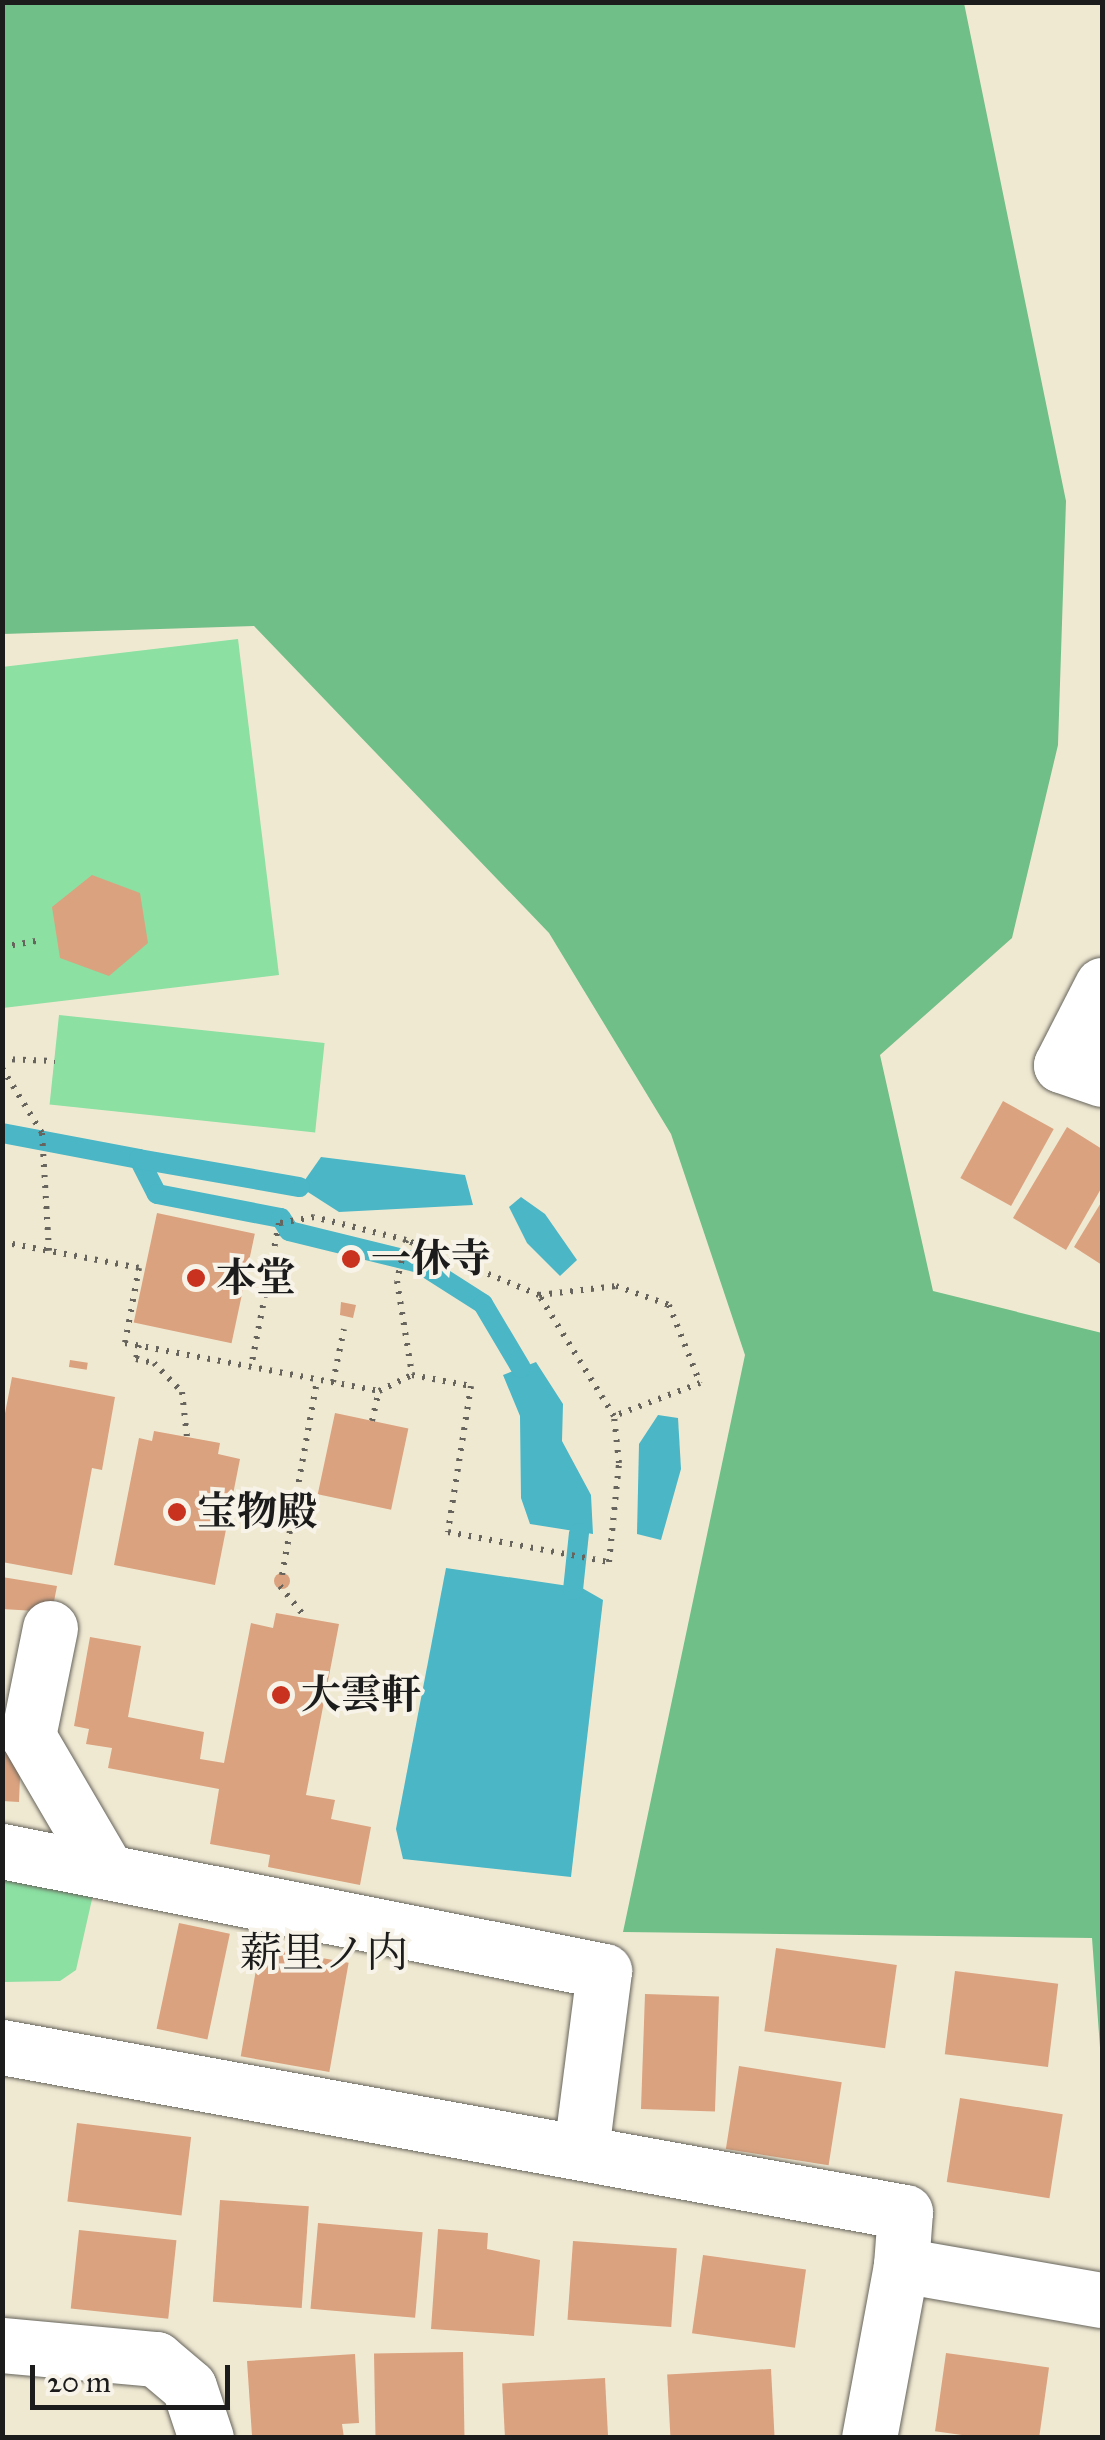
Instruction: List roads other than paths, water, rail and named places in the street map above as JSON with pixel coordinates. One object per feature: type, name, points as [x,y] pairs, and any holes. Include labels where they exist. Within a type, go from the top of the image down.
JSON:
[{"type":"street","points":[[1102,985],[1061,1065],[1102,1079]]},
{"type":"street","points":[[50,1628],[28,1736],[108,1871]]},
{"type":"street","points":[[2,1851],[604,1971],[582,2150]]},
{"type":"street","points":[[2,2048],[582,2150],[905,2212],[901,2265],[869,2438]]},
{"type":"street","points":[[901,2265],[1102,2300]]},
{"type":"street","points":[[2,2345],[156,2359],[188,2387],[206,2438]]},
{"type":"water","points":[[321,1157],[465,1175],[473,1205],[339,1212],[300,1187]]},
{"type":"water","points":[[521,1197],[545,1214],[577,1260],[560,1276],[527,1243],[509,1207]]},
{"type":"water","points":[[536,1362],[563,1404],[562,1441],[591,1495],[593,1534],[530,1524],[521,1498],[520,1416],[503,1375]]},
{"type":"water","points":[[658,1415],[678,1418],[681,1469],[661,1540],[637,1534],[639,1444]]},
{"type":"water","points":[[446,1568],[582,1588],[603,1600],[571,1877],[403,1859],[396,1829]]},
{"type":"waterway","points":[[2,1133],[139,1159],[157,1194],[281,1218],[289,1231],[419,1263],[483,1304],[521,1368]]},
{"type":"waterway","points":[[139,1159],[300,1187]]},
{"type":"waterway","points":[[573,1590],[579,1533]]},
{"type":"place","name":"一休寺","points":[[351,1259]]},
{"type":"place","name":"本堂","points":[[196,1278]]},
{"type":"place","name":"宝物殿","points":[[177,1512]]},
{"type":"place","name":"大雲軒","points":[[281,1695]]},
{"type":"district","name":"薪里ノ内","points":[[324,1953]]}]
